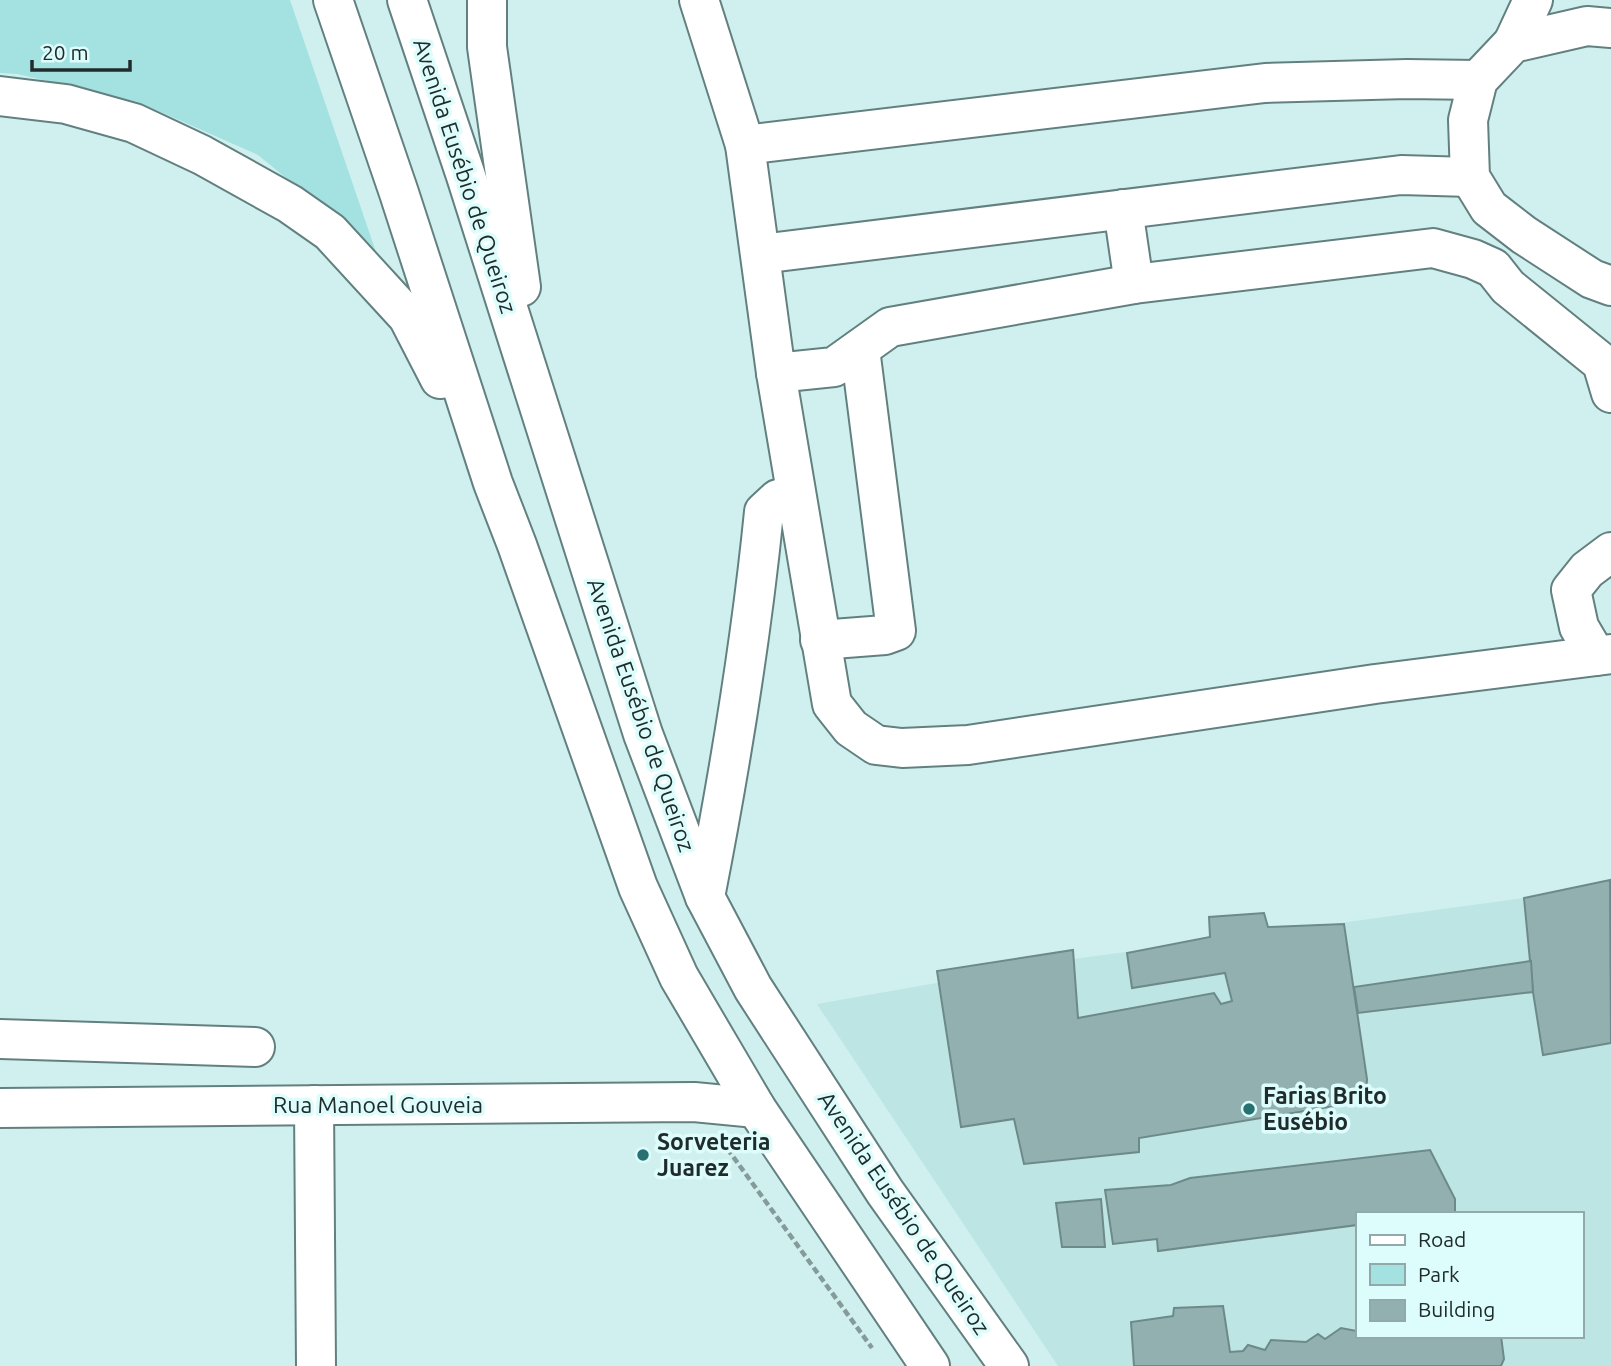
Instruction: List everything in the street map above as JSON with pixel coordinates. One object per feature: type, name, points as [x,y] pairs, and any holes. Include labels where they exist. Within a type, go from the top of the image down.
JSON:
[{"type":"main road","points":[[333,0],[493,483],[638,887],[679,977],[756,1108],[930,1366]]},
{"type":"main road","name":"Avenida Eusébio de Queiroz","points":[[407,0],[466,176],[643,734],[705,897],[753,988],[885,1192],[1009,1366]]},
{"type":"main road","points":[[487,0],[490,72],[520,285],[558,467]]},
{"type":"main road","points":[[699,0],[745,145],[776,373],[820,640],[832,704],[851,728],[876,744],[902,748],[968,745],[1376,684],[1604,655]]},
{"type":"main road","points":[[1532,0],[1513,43],[1478,80],[1468,120],[1471,177],[1489,208],[1524,235],[1592,279],[1611,286]]},
{"type":"main road","points":[[1513,43],[1587,26],[1611,28]]},
{"type":"main road","points":[[745,145],[1265,83],[1478,80]]},
{"type":"main road","points":[[0,96],[66,104],[134,123],[202,155],[290,204],[330,232],[408,317],[493,483]]},
{"type":"main road","points":[[761,254],[1401,175],[1471,177]]},
{"type":"main road","points":[[1123,209],[1134,284]]},
{"type":"main road","points":[[776,373],[834,367],[890,327],[1134,284],[1433,248],[1473,259],[1493,268],[1508,287],[1602,363],[1611,393]]},
{"type":"main road","points":[[820,640],[885,635],[896,631],[860,349]]},
{"type":"main road","points":[[705,897],[733,747],[764,512],[778,499],[796,496]]},
{"type":"main road","points":[[1604,655],[1579,627],[1571,590],[1587,570],[1611,552]]},
{"type":"main road","points":[[0,1038],[255,1047]]},
{"type":"main road","name":"Rua Manoel Gouveia","points":[[0,1108],[694,1102],[756,1108]]},
{"type":"main road","points":[[314,1105],[316,1366]]},
{"type":"path","points":[[694,1102],[876,1355]]},
{"type":"shaded area","name":"Farias Brito Eusébio","points":[[1611,880],[1611,1366],[1058,1366],[817,1004],[1074,959],[1524,898]]},
{"type":"green space","points":[[0,0],[290,0],[376,252],[258,155],[138,102],[17,74],[0,73]]},
{"type":"building","points":[[1610,880],[1611,1043],[1543,1055],[1533,992],[1524,898]]},
{"type":"building","points":[[1264,913],[1268,927],[1344,924],[1367,1079],[1366,1101],[1139,1138],[1139,1152],[1024,1164],[1014,1119],[961,1127],[937,971],[1073,950],[1078,1018],[1214,993],[1221,1004],[1232,1001],[1225,973],[1132,988],[1127,953],[1210,937],[1209,917]]},
{"type":"building","points":[[1531,961],[1533,992],[1358,1013],[1354,987]]},
{"type":"building","points":[[1430,1150],[1455,1199],[1455,1212],[1356,1212],[1356,1225],[1158,1251],[1157,1239],[1113,1244],[1105,1190],[1171,1185],[1190,1178]]},
{"type":"building","points":[[1101,1199],[1105,1247],[1062,1247],[1056,1203]]},
{"type":"building","points":[[1223,1306],[1230,1352],[1243,1351],[1248,1345],[1265,1350],[1271,1340],[1306,1342],[1318,1334],[1325,1339],[1341,1328],[1356,1331],[1356,1338],[1501,1338],[1504,1359],[1501,1366],[1134,1366],[1131,1322],[1173,1316],[1174,1308]]},
{"type":"place","name":"Farias Brito Eusébio","points":[[1249,1109]]},
{"type":"place","name":"Sorveteria Juarez","points":[[643,1155]]}]
